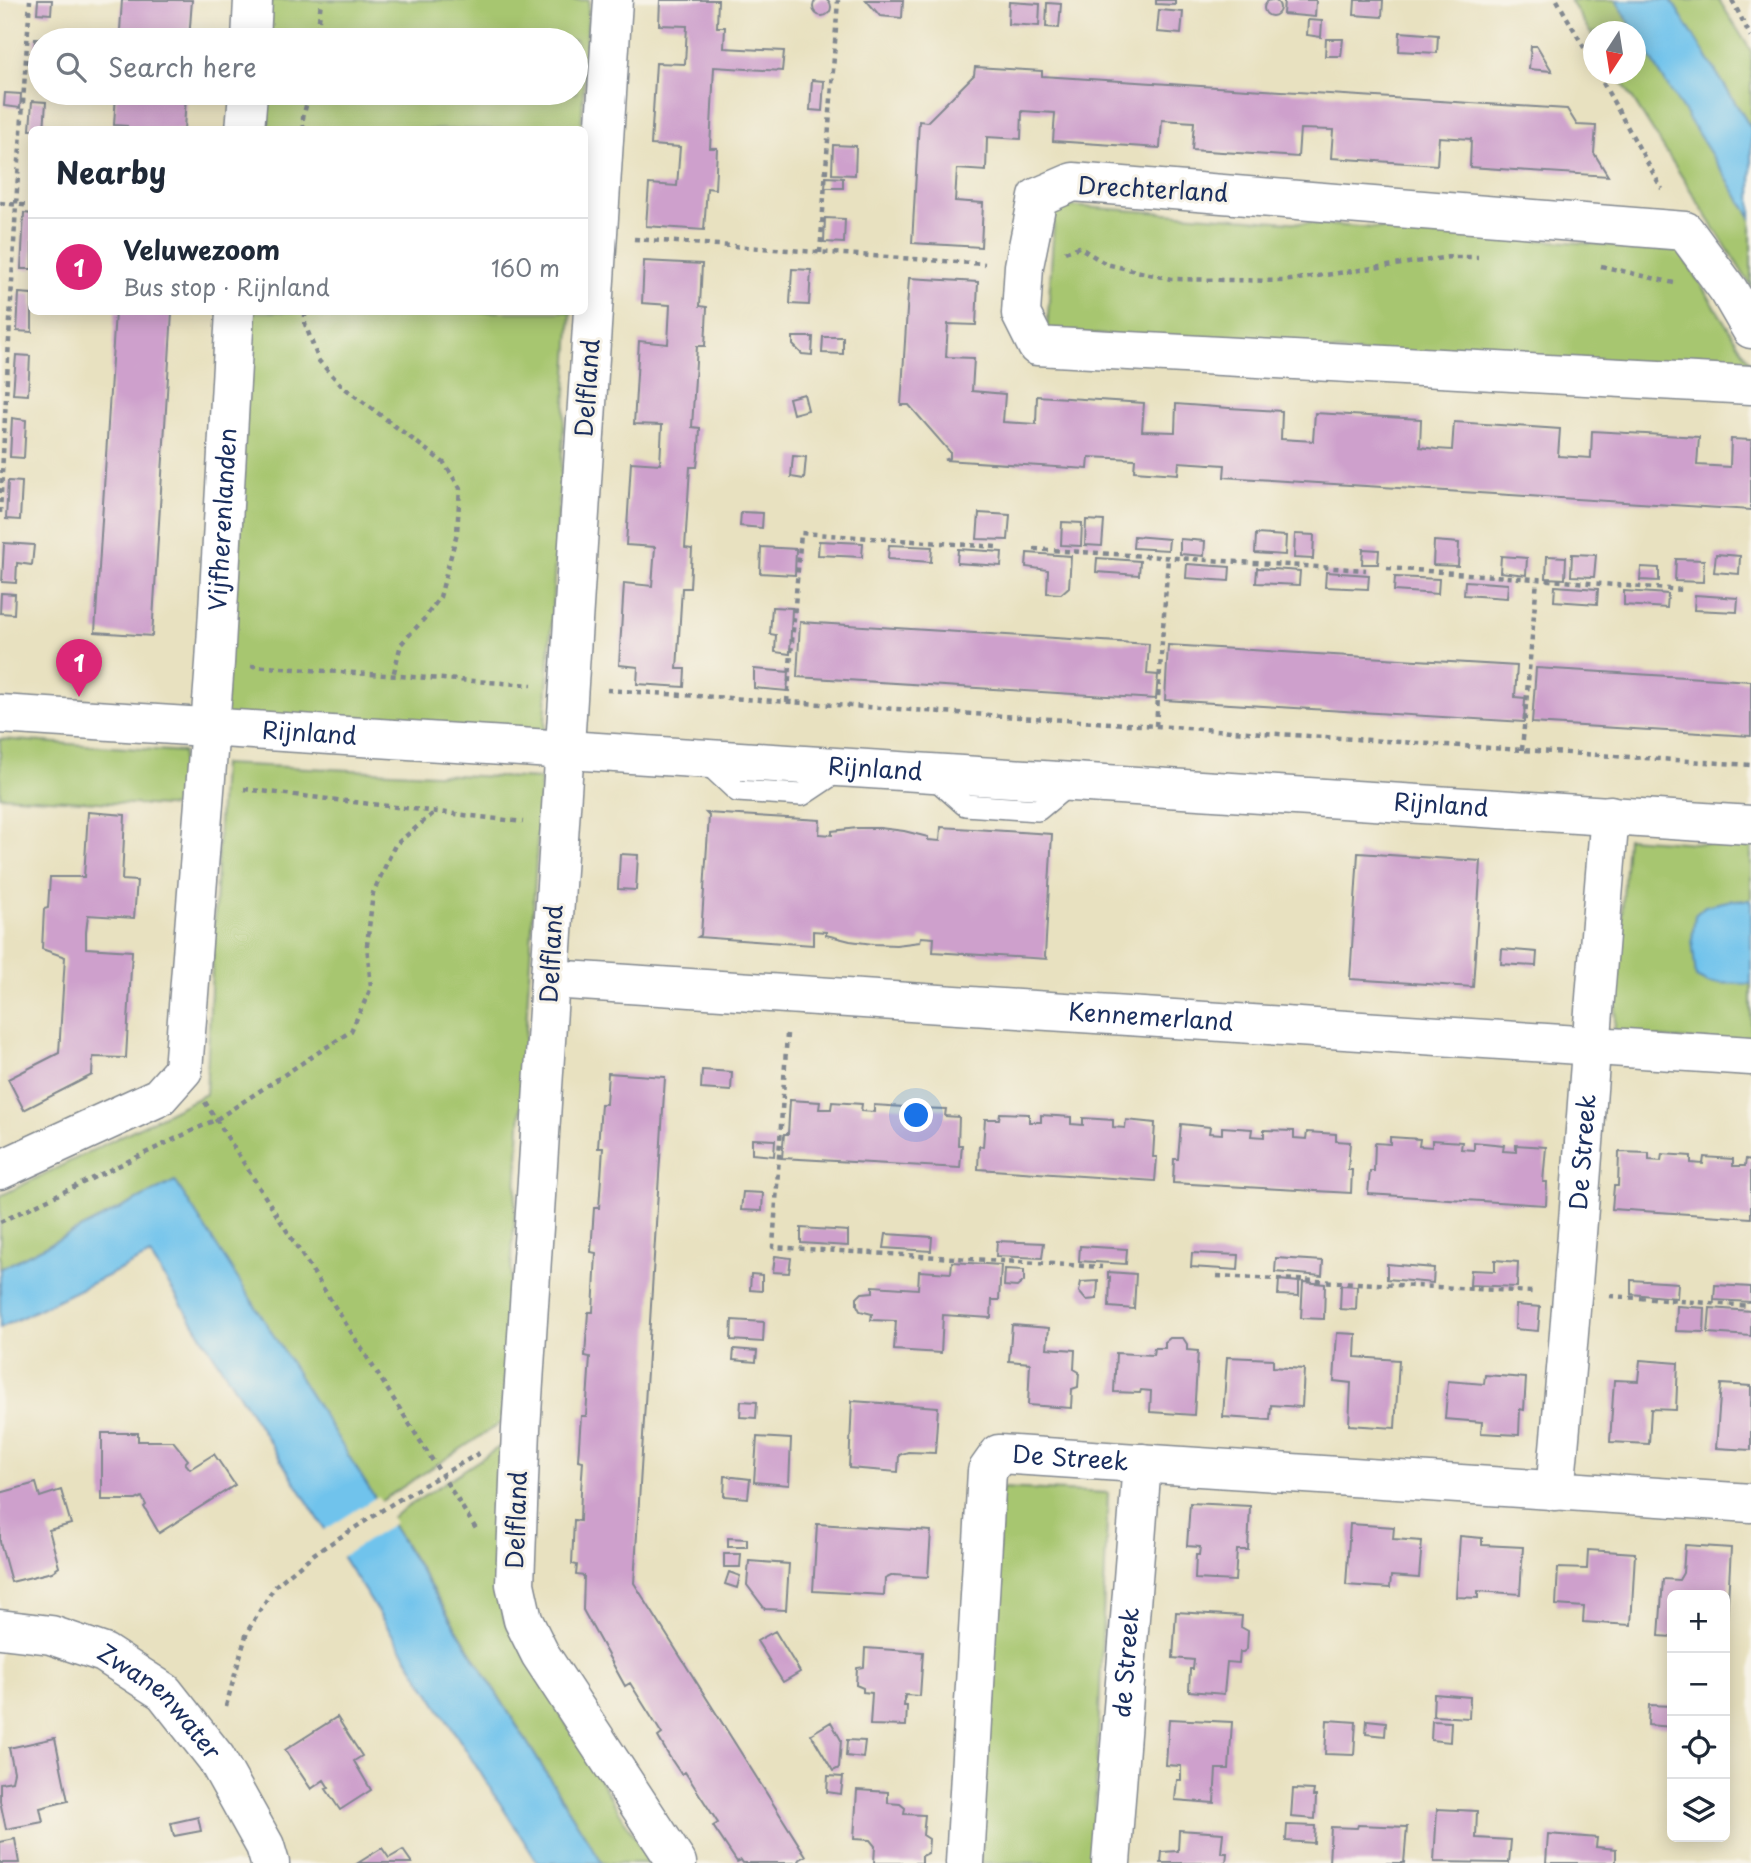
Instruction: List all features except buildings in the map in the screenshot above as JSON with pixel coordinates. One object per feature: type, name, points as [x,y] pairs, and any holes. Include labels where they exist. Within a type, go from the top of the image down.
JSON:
[{"type":"street","points":[[252,28],[253,0]]},
{"type":"street","name":"Delfland","points":[[613,0],[521,1429],[515,1584],[523,1620],[540,1654],[677,1863]]},
{"type":"street","points":[[245,126],[247,105]]},
{"type":"street","name":"Drechterland","points":[[1685,231],[1073,182],[1038,197],[1024,266],[1021,314],[1037,346],[1751,385]]},
{"type":"street","points":[[1685,231],[1729,291],[1751,329]]},
{"type":"street","name":"Vijfherenlanden","points":[[183,1070],[215,663],[235,315]]},
{"type":"street","name":"Rijnland","points":[[0,714],[1751,825]]},
{"type":"street","name":"De Streek","points":[[1555,1491],[1574,1294],[1590,1044],[1610,816]]},
{"type":"street","name":"Kennemerland","points":[[550,979],[1751,1056]]},
{"type":"street","points":[[0,1170],[159,1097],[183,1070]]},
{"type":"street","name":"De Streek","points":[[965,1863],[987,1471],[999,1454],[1751,1503]]},
{"type":"street","name":"de Streek","points":[[1111,1863],[1142,1463]]},
{"type":"street","name":"Zwanenwater","points":[[0,1629],[51,1635],[104,1653],[164,1692],[216,1758],[266,1857]]},
{"type":"path","points":[[28,28],[30,0]]},
{"type":"path","points":[[318,28],[321,0]]},
{"type":"path","points":[[820,253],[838,0]]},
{"type":"path","points":[[1557,0],[1583,46]]},
{"type":"path","points":[[1732,0],[1751,37]]},
{"type":"path","points":[[0,513],[28,29]]},
{"type":"path","points":[[1604,84],[1685,231]]},
{"type":"path","points":[[304,126],[306,105]]},
{"type":"path","points":[[0,203],[28,206]]},
{"type":"path","points":[[598,236],[1024,266],[1079,247],[1106,264],[1171,279],[1283,281],[1450,257],[1488,256]]},
{"type":"path","points":[[1593,264],[1656,281],[1729,291]]},
{"type":"path","points":[[305,315],[305,324],[319,361],[342,386],[444,463],[460,488],[457,533],[440,597],[424,620],[401,644],[393,676]]},
{"type":"path","points":[[787,702],[801,533],[997,547]]},
{"type":"path","points":[[1034,549],[1366,570]]},
{"type":"path","points":[[1156,726],[1168,558]]},
{"type":"path","points":[[1387,568],[1683,590]]},
{"type":"path","points":[[1522,750],[1537,580]]},
{"type":"path","points":[[215,663],[1751,765]]},
{"type":"path","points":[[206,785],[559,825]]},
{"type":"path","points":[[0,1222],[217,1119],[351,1031],[371,988],[367,945],[373,893],[395,845],[435,812]]},
{"type":"path","points":[[790,994],[773,1247],[1102,1267]]},
{"type":"path","points":[[183,1070],[217,1119],[488,1548],[515,1584]]},
{"type":"path","points":[[1217,1276],[1751,1306]]},
{"type":"path","points":[[216,1758],[229,1689],[247,1632],[275,1586],[314,1555],[395,1502],[521,1429]]},
{"type":"green space","points":[[269,0],[589,0],[587,28],[267,28]]},
{"type":"green space","points":[[1570,0],[1616,0],[1629,21],[1583,21]]},
{"type":"green space","points":[[1671,0],[1719,0],[1751,51],[1751,128]]},
{"type":"green space","points":[[1646,49],[1751,217],[1751,286],[1623,84],[1646,84]]},
{"type":"green space","points":[[261,105],[582,105],[581,126],[259,126]]},
{"type":"green space","points":[[1055,205],[1679,250],[1751,364],[1751,380],[1047,331]]},
{"type":"green space","points":[[247,315],[571,315],[544,737],[224,722]]},
{"type":"green space","points":[[0,739],[183,752],[180,807],[0,796]]},
{"type":"green space","points":[[222,764],[541,779],[502,1422],[378,1503],[175,1181],[0,1269],[0,1196],[206,1094]]},
{"type":"green space","points":[[1627,838],[1751,847],[1751,900],[1732,900],[1735,982],[1751,984],[1751,1044],[1614,1035]]},
{"type":"green space","points":[[501,1446],[495,1557],[499,1601],[505,1622],[650,1863],[602,1863],[389,1519]]},
{"type":"green space","points":[[1002,1488],[1108,1493],[1093,1863],[980,1863]]},
{"type":"water","points":[[1616,0],[1671,0],[1751,128],[1751,217],[1646,50],[1646,21],[1629,21]]},
{"type":"water","points":[[1732,900],[1751,900],[1751,984],[1708,983],[1696,977],[1692,939],[1695,915],[1705,906]]},
{"type":"water","points":[[175,1181],[602,1863],[538,1863],[150,1255],[0,1328],[0,1269]]},
{"type":"pier","points":[[378,1496],[395,1523],[340,1558],[323,1531]]},
{"type":"place","name":"Veluwezoom","points":[[79,697]]}]
